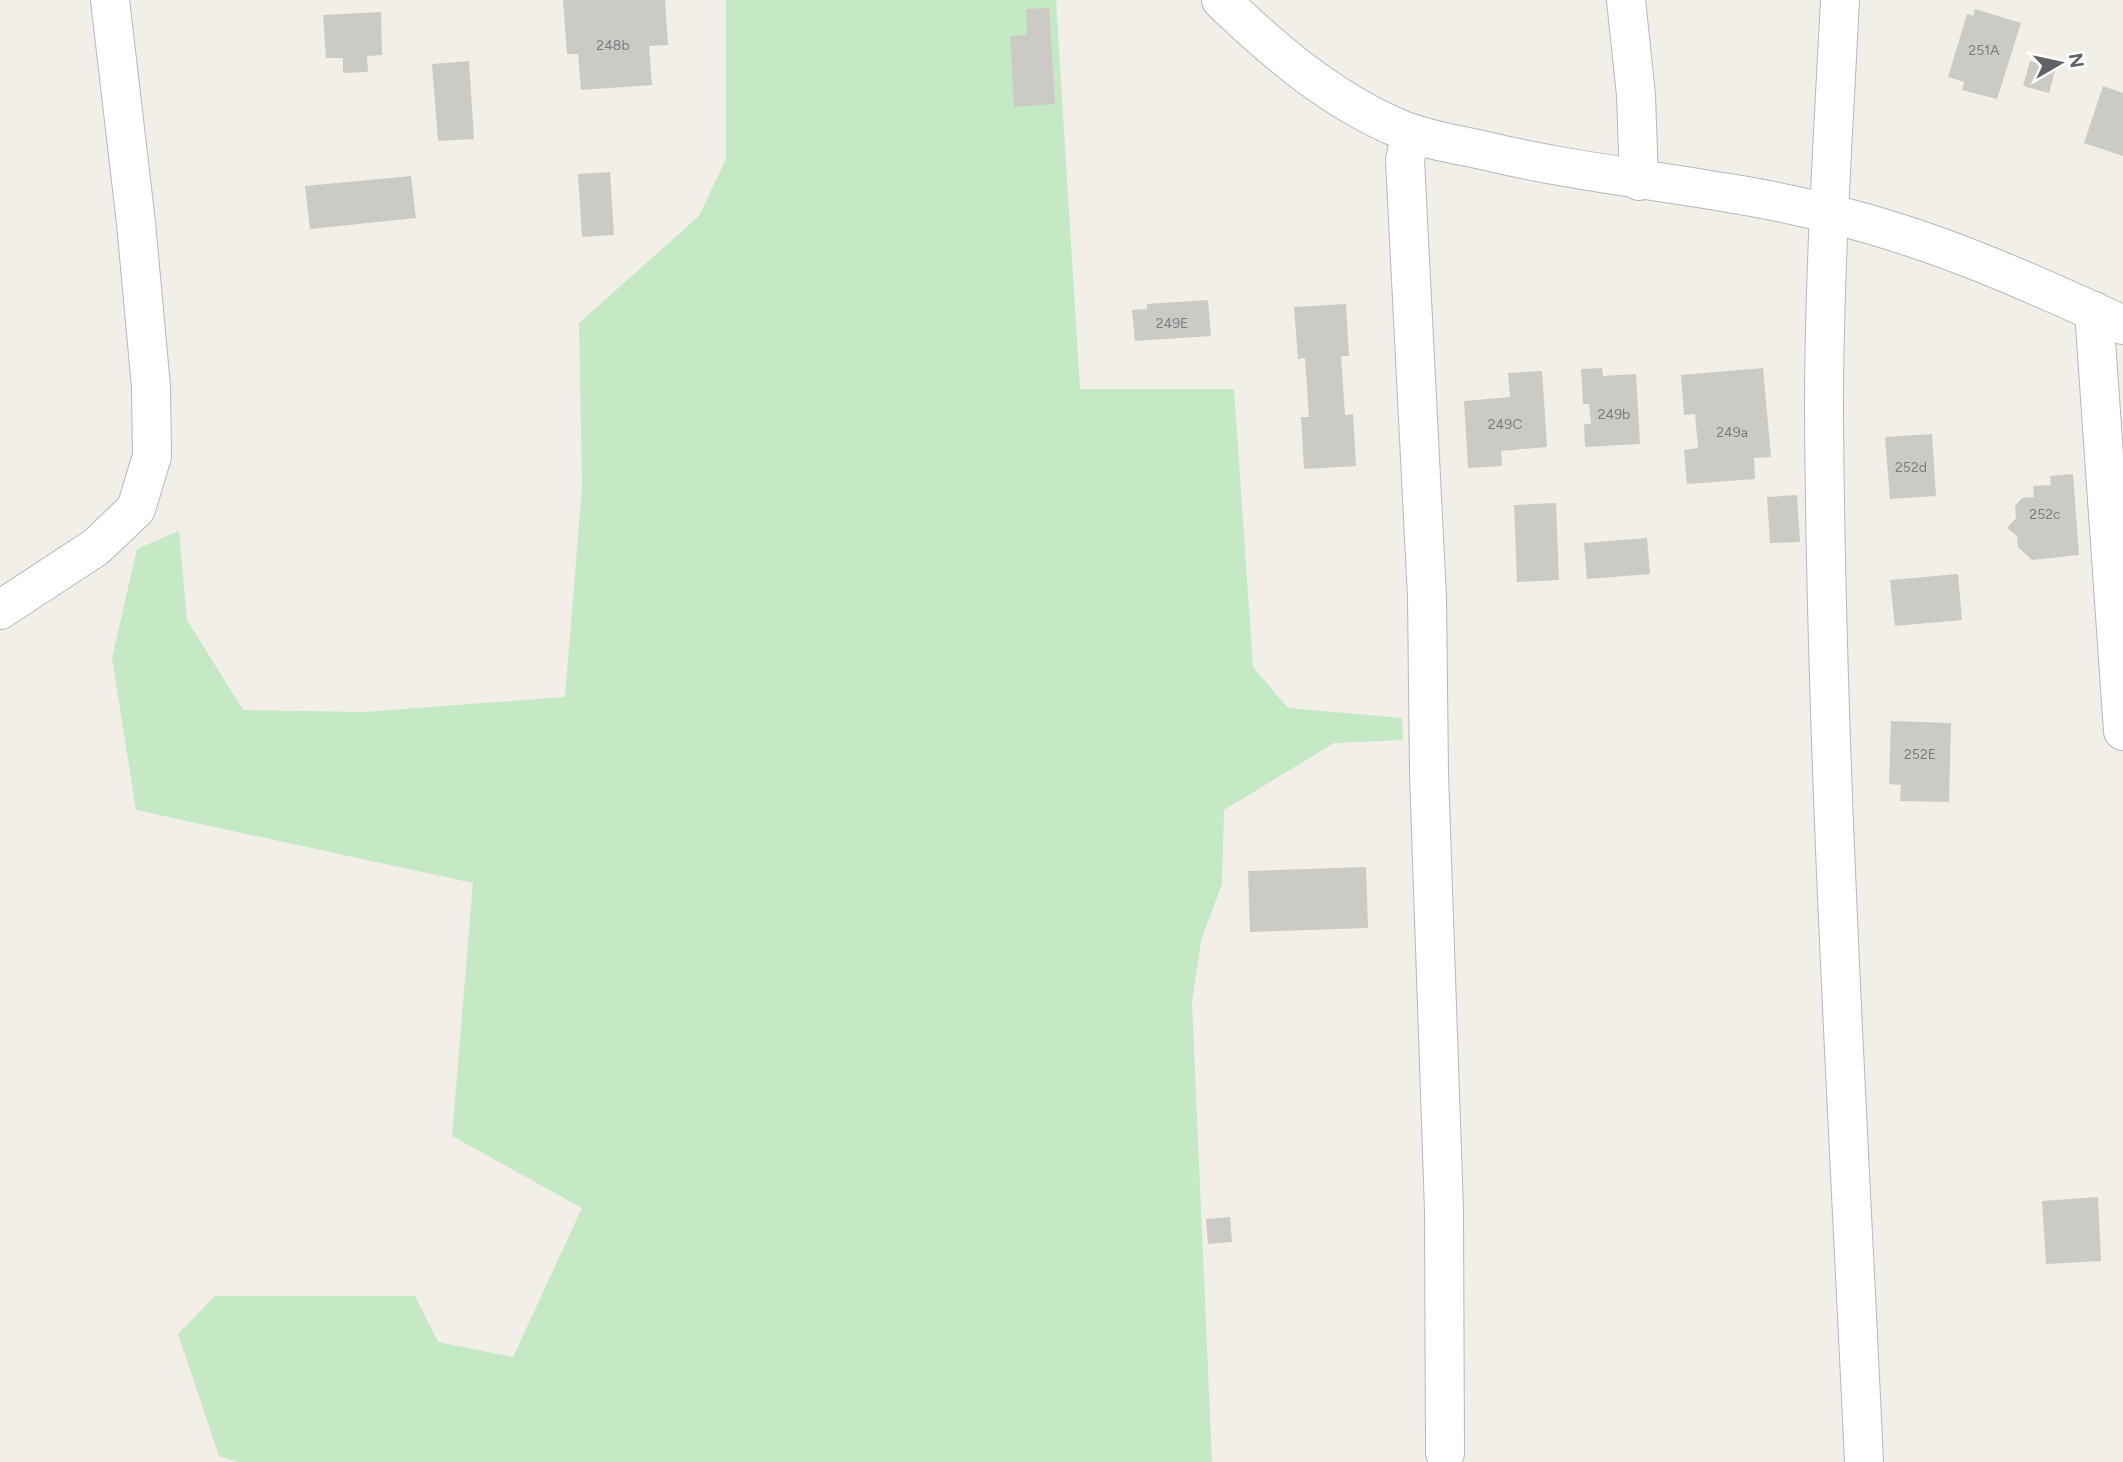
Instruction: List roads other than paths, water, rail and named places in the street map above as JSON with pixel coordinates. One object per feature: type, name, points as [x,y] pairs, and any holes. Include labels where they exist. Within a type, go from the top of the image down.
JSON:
[{"type":"street","points":[[0,610],[96,547],[136,509],[152,456],[151,387],[136,223],[110,0]]},
{"type":"street","points":[[1221,0],[1299,70],[1353,103],[1411,133],[1518,159],[1829,213],[1926,240],[2024,279],[2108,318],[2123,731]]},
{"type":"street","points":[[1626,0],[1636,95],[1639,181]]},
{"type":"street","points":[[1839,0],[1829,213],[1824,409],[1833,829],[1864,1462]]},
{"type":"street","points":[[1411,133],[1405,160],[1427,597],[1429,773],[1444,1210],[1445,1452]]}]
